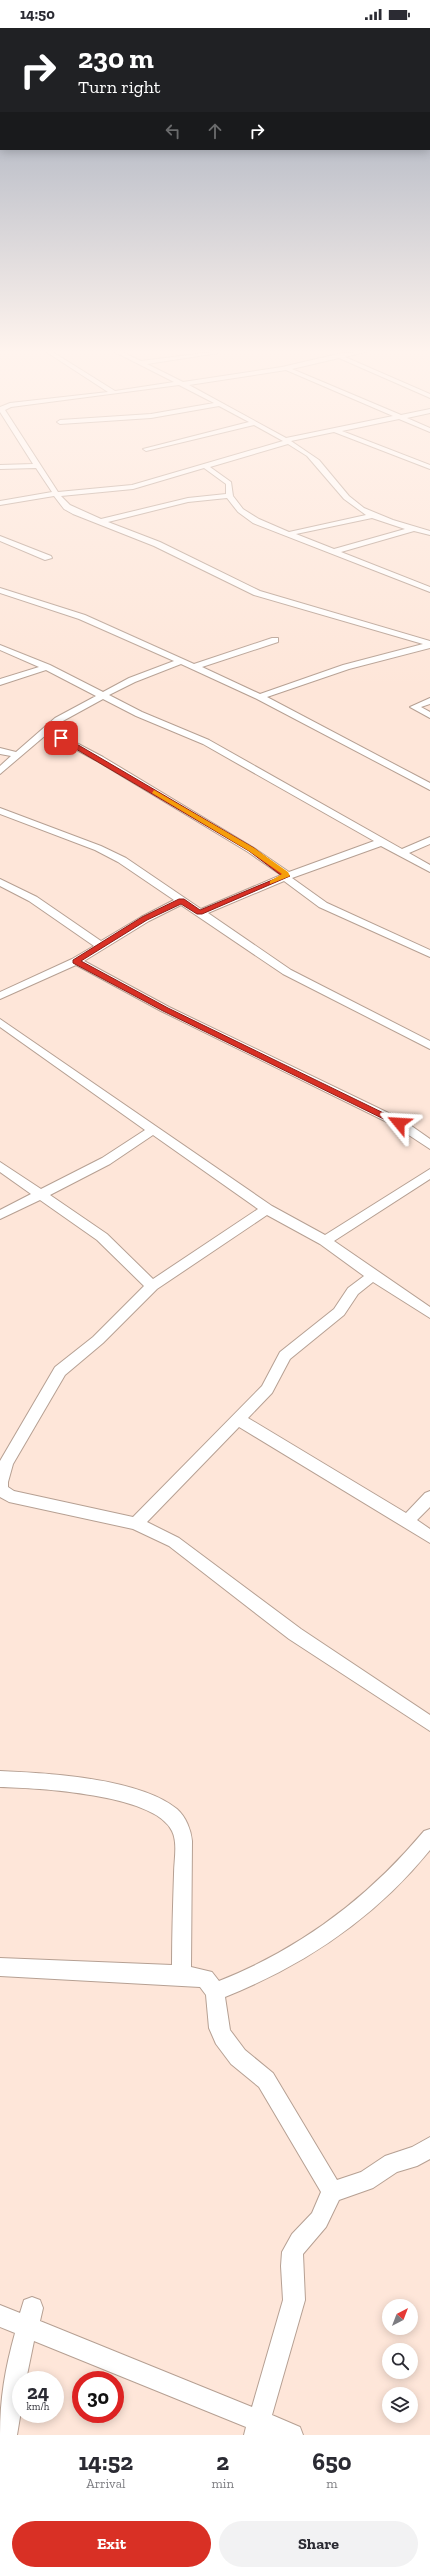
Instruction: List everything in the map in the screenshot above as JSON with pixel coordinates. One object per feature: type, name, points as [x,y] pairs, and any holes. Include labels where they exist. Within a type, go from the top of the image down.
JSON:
[{"type":"street","points":[[35,463],[56,494],[67,506],[99,522],[157,544],[257,593],[430,645]]},
{"type":"street","points":[[0,503],[56,494],[133,487],[214,463]]},
{"type":"street","points":[[318,463],[353,504],[375,515],[430,533]]},
{"type":"street","points":[[420,463],[430,467]]},
{"type":"street","points":[[0,467],[36,466]]},
{"type":"street","points":[[205,466],[229,483],[229,496],[237,508],[256,521],[430,590]]},
{"type":"street","points":[[99,522],[183,500],[229,496]]},
{"type":"street","points":[[288,534],[375,515]]},
{"type":"street","points":[[334,552],[414,528]]},
{"type":"street","points":[[0,538],[48,558]]},
{"type":"street","points":[[0,590],[82,617],[182,661],[260,697],[430,787]]},
{"type":"street","points":[[194,667],[276,640]]},
{"type":"street","points":[[260,697],[346,667],[430,645]]},
{"type":"street","points":[[0,647],[46,667],[102,696],[206,742],[430,869]]},
{"type":"street","points":[[0,771],[17,755],[48,731],[58,720],[132,680],[182,661]]},
{"type":"street","points":[[0,682],[46,667]]},
{"type":"street","points":[[430,700],[414,707],[430,715]]},
{"type":"street","points":[[48,731],[245,846],[287,876],[299,889],[323,904],[430,954]]},
{"type":"street","points":[[0,751],[17,755]]},
{"type":"street","points":[[0,811],[91,845],[122,860],[287,972],[430,1046]]},
{"type":"street","points":[[401,853],[430,840]]},
{"type":"street","points":[[200,913],[287,876],[382,842]]},
{"type":"street","points":[[0,882],[33,899],[100,945]]},
{"type":"street","points":[[0,996],[76,961],[145,919],[181,901]]},
{"type":"street","points":[[76,961],[165,1009],[399,1123],[430,1144]]},
{"type":"street","points":[[0,1022],[267,1209],[325,1241],[373,1276],[430,1313]]},
{"type":"street","points":[[0,1215],[106,1161],[153,1130]]},
{"type":"street","points":[[0,1166],[102,1238],[152,1286]]},
{"type":"street","points":[[325,1241],[430,1173]]},
{"type":"street","points":[[267,1209],[152,1286],[98,1340],[60,1371],[6,1464],[0,1482],[1,1489],[9,1496],[136,1524],[174,1542],[295,1634],[430,1724]]},
{"type":"street","points":[[136,1524],[240,1420],[267,1389],[285,1356],[339,1312],[353,1291],[373,1276]]},
{"type":"street","points":[[240,1420],[407,1521],[430,1537]]},
{"type":"street","points":[[407,1521],[430,1497]]},
{"type":"street","points":[[0,1779],[78,1785],[139,1798],[165,1809],[175,1818],[181,1828],[183,1849],[181,1975]]},
{"type":"street","points":[[215,1992],[252,1979],[317,1941],[380,1892],[430,1837]]},
{"type":"street","points":[[0,1967],[181,1975],[205,1978],[215,1992],[219,2028],[223,2037],[238,2057],[266,2080],[332,2192]]},
{"type":"street","points":[[257,2429],[291,2307],[295,2300],[293,2254],[299,2241],[323,2214],[324,2205],[332,2192],[366,2181],[392,2163],[417,2156],[430,2147]]},
{"type":"street","points":[[0,2316],[29,2317],[257,2429],[292,2435]]},
{"type":"street","points":[[6,2435],[16,2370],[29,2317]]},
{"type":"slow traffic","points":[[154,792],[251,850],[285,873],[287,876],[273,882]]},
{"type":"route","points":[[61,738],[100,759],[251,850],[285,873],[287,876],[200,913],[181,901],[145,919],[76,961],[165,1009],[356,1104],[399,1123]]}]
